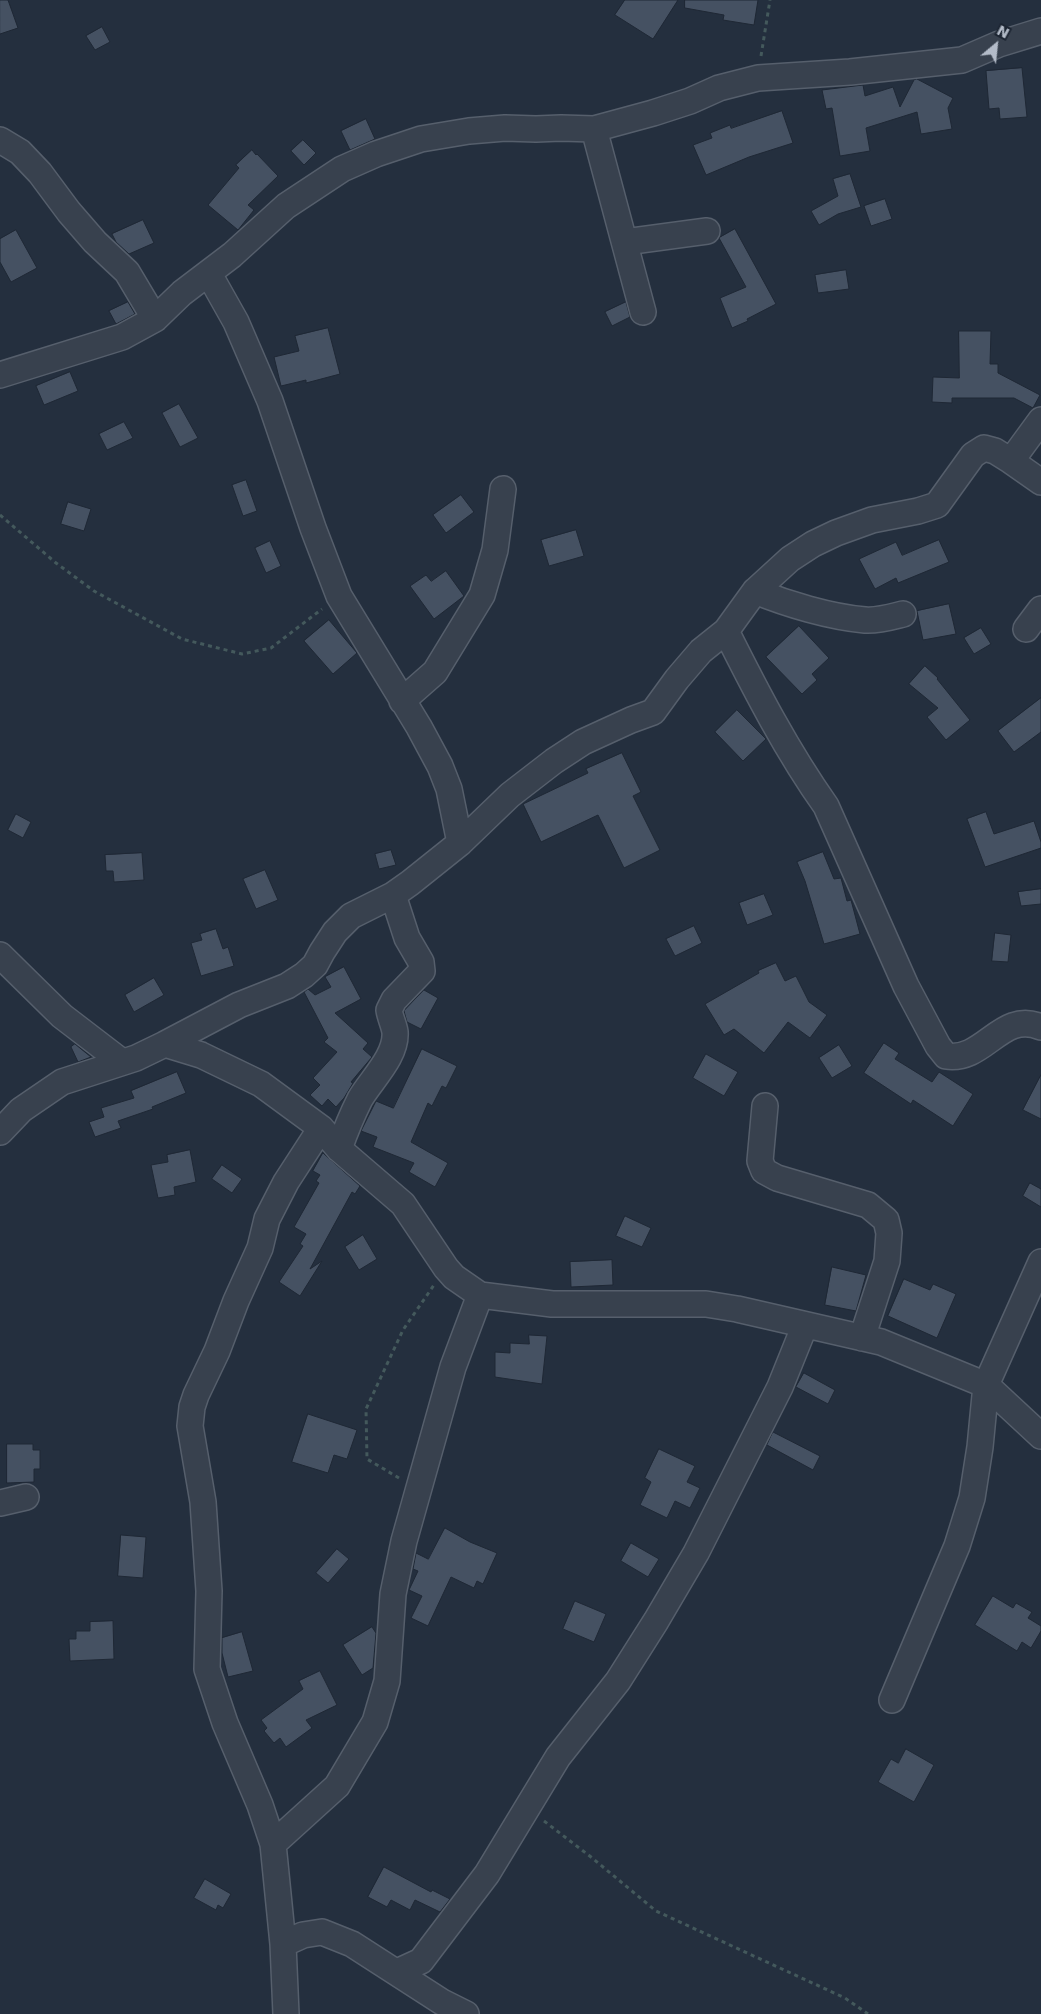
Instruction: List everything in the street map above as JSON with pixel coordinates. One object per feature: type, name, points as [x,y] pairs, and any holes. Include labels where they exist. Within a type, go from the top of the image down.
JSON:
[{"type":"street","points":[[0,375],[122,337],[155,319],[182,294],[260,231],[286,206],[342,169],[376,154],[421,139],[469,131],[505,128],[594,129],[662,110],[719,88],[758,78],[850,72],[962,60],[999,44],[1041,31]]},
{"type":"street","points":[[594,129],[643,312]]},
{"type":"street","points":[[0,140],[20,152],[40,173],[69,212],[95,242],[127,272],[155,319]]},
{"type":"street","points":[[624,242],[707,231]]},
{"type":"street","points":[[208,274],[236,322],[270,401],[313,528],[339,596],[440,766],[449,789],[460,843]]},
{"type":"street","points":[[1011,461],[1041,420]]},
{"type":"street","points":[[0,1132],[21,1110],[62,1082],[136,1058],[231,1009],[287,986],[304,975],[315,965],[335,932],[351,916],[393,895],[460,843],[510,795],[554,761],[583,742],[653,712],[676,680],[701,651],[726,631],[755,591],[790,559],[813,544],[836,533],[872,520],[918,511],[937,505],[973,455],[984,448],[995,451],[1041,482]]},
{"type":"street","points":[[402,700],[435,672],[482,595],[495,550],[503,489]]},
{"type":"street","points":[[755,591],[784,602],[865,620],[903,614]]},
{"type":"street","points":[[1026,629],[1041,609]]},
{"type":"street","points":[[726,631],[770,716],[808,782],[826,806],[906,986],[938,1046],[946,1056],[956,1058],[968,1054],[1012,1025],[1031,1023],[1041,1027]]},
{"type":"street","points":[[339,1149],[359,1101],[369,1084],[385,1064],[392,1045],[395,1032],[389,1010],[394,1000],[422,970],[421,962],[407,938],[393,895]]},
{"type":"street","points":[[0,955],[62,1016],[122,1062]]},
{"type":"street","points":[[165,1044],[201,1055],[261,1084],[321,1128],[339,1149],[403,1204],[446,1268],[454,1277],[480,1295],[552,1304],[706,1304],[737,1309],[862,1338],[906,1351],[986,1384],[1041,1436]]},
{"type":"street","points":[[765,1106],[760,1161],[764,1171],[777,1178],[868,1205],[886,1220],[889,1233],[887,1262],[862,1338]]},
{"type":"street","points":[[286,2014],[283,1944],[273,1844],[260,1805],[225,1723],[210,1683],[207,1669],[209,1591],[203,1502],[190,1426],[196,1395],[217,1351],[236,1301],[260,1248],[267,1219],[286,1182],[321,1128]]},
{"type":"street","points":[[892,1700],[957,1546],[972,1498],[980,1447],[986,1384],[1041,1262]]},
{"type":"street","points":[[273,1844],[336,1786],[375,1722],[387,1681],[393,1594],[404,1542],[453,1367],[480,1295]]},
{"type":"street","points":[[397,1972],[421,1961],[432,1949],[487,1874],[558,1757],[622,1673],[656,1621],[696,1553],[780,1387],[805,1326]]},
{"type":"street","points":[[0,1503],[26,1498]]},
{"type":"street","points":[[283,1944],[302,1935],[322,1932],[352,1944],[442,2002],[466,2014]]},
{"type":"path","points":[[758,78],[770,0]]},
{"type":"path","points":[[0,514],[56,563],[94,591],[182,639],[242,654],[271,648],[339,596]]},
{"type":"path","points":[[420,1490],[367,1459],[366,1409],[402,1330],[446,1268]]},
{"type":"path","points":[[528,1808],[591,1856],[656,1911],[836,1994],[868,2014]]},
{"type":"building","points":[[0,0],[8,0],[18,28],[0,34]]},
{"type":"building","points":[[625,0],[678,0],[653,39],[615,15]]},
{"type":"building","points":[[685,0],[758,0],[754,25],[723,20],[724,15],[685,8]]},
{"type":"building","points":[[102,27],[110,42],[95,50],[86,36]]},
{"type":"building","points":[[1022,68],[1027,117],[1000,119],[999,108],[989,109],[986,71]]},
{"type":"building","points":[[917,79],[953,98],[948,108],[952,129],[921,134],[917,112],[866,128],[870,151],[840,156],[832,108],[826,109],[822,90],[863,85],[865,96],[893,87],[900,107],[914,80]]},
{"type":"building","points":[[782,111],[793,143],[749,157],[706,175],[693,145],[712,138],[710,133],[730,125],[731,128]]},
{"type":"building","points":[[366,119],[375,139],[350,150],[341,131]]},
{"type":"building","points":[[303,140],[316,153],[304,165],[291,151]]},
{"type":"building","points":[[252,150],[278,176],[248,205],[254,210],[238,230],[208,205],[239,168],[236,165]]},
{"type":"building","points":[[850,174],[861,207],[838,214],[819,225],[811,211],[838,196],[833,179]]},
{"type":"building","points":[[885,199],[892,219],[871,226],[864,206]]},
{"type":"building","points":[[143,220],[154,243],[129,254],[116,242],[112,234]]},
{"type":"building","points":[[735,229],[776,304],[747,319],[748,321],[732,328],[720,298],[746,287],[719,238]]},
{"type":"building","points":[[16,230],[37,268],[11,282],[0,262],[0,239]]},
{"type":"building","points":[[846,270],[849,289],[818,293],[815,275]]},
{"type":"building","points":[[128,302],[135,314],[116,324],[109,311]]},
{"type":"building","points":[[626,302],[630,317],[612,326],[605,312]]},
{"type":"building","points":[[328,328],[340,374],[306,383],[306,380],[281,386],[274,357],[299,351],[295,336]]},
{"type":"building","points":[[959,331],[991,331],[990,364],[998,364],[998,373],[1040,395],[1033,408],[1014,398],[952,398],[952,403],[932,402],[933,377],[959,378]]},
{"type":"building","points":[[70,372],[78,391],[44,405],[36,386]]},
{"type":"building","points":[[179,404],[198,438],[180,447],[162,413]]},
{"type":"building","points":[[124,422],[133,438],[107,450],[99,434]]},
{"type":"building","points":[[246,480],[257,511],[243,516],[232,485]]},
{"type":"building","points":[[461,495],[474,512],[446,533],[433,515]]},
{"type":"building","points":[[68,502],[91,509],[84,531],[61,524]]},
{"type":"building","points":[[576,530],[584,556],[549,566],[541,540]]},
{"type":"building","points":[[939,540],[949,562],[898,583],[896,578],[875,589],[859,559],[896,542],[902,555]]},
{"type":"building","points":[[270,541],[281,566],[266,573],[255,548]]},
{"type":"building","points":[[446,571],[464,596],[434,619],[410,586],[426,575],[431,581]]},
{"type":"building","points":[[949,604],[956,634],[923,640],[917,611]]},
{"type":"building","points":[[329,620],[357,653],[333,674],[304,641]]},
{"type":"building","points":[[799,626],[829,658],[812,674],[817,680],[802,694],[766,657]]},
{"type":"building","points":[[981,628],[991,644],[974,654],[964,638]]},
{"type":"building","points":[[925,666],[938,678],[970,720],[946,740],[927,717],[938,708],[909,684]]},
{"type":"building","points":[[1041,698],[1041,732],[1014,752],[998,731]]},
{"type":"building","points":[[737,710],[766,739],[743,761],[715,732]]},
{"type":"building","points":[[622,753],[641,792],[633,796],[660,850],[624,868],[598,815],[541,842],[523,804],[588,773],[586,769]]},
{"type":"building","points":[[986,812],[994,834],[1034,821],[1041,842],[1041,848],[985,867],[967,819]]},
{"type":"building","points":[[16,814],[31,822],[23,838],[8,830]]},
{"type":"building","points":[[391,850],[396,865],[379,869],[375,854]]},
{"type":"building","points":[[823,852],[834,879],[841,878],[847,901],[851,900],[860,934],[824,944],[805,881],[797,862]]},
{"type":"building","points":[[142,853],[144,880],[114,882],[113,871],[106,871],[105,855]]},
{"type":"building","points":[[265,870],[278,900],[256,909],[243,879]]},
{"type":"building","points":[[1041,889],[1041,904],[1021,906],[1018,892]]},
{"type":"building","points":[[764,894],[773,915],[747,925],[739,903]]},
{"type":"building","points":[[694,926],[702,943],[675,956],[666,939]]},
{"type":"building","points":[[216,929],[223,949],[228,947],[234,966],[201,976],[191,943],[202,940],[200,934]]},
{"type":"building","points":[[995,933],[1011,935],[1008,962],[992,961]]},
{"type":"building","points":[[776,963],[785,981],[796,976],[809,1002],[827,1015],[810,1038],[788,1022],[764,1053],[734,1029],[724,1035],[705,1004],[759,973],[758,971]]},
{"type":"building","points":[[344,967],[361,999],[335,1013],[368,1043],[363,1049],[372,1057],[351,1082],[353,1083],[336,1107],[328,1099],[322,1106],[310,1095],[320,1085],[313,1078],[337,1052],[324,1042],[328,1038],[304,992],[308,989],[315,995],[331,987],[325,977]]},
{"type":"building","points":[[154,978],[164,995],[134,1012],[125,995]]},
{"type":"building","points":[[424,990],[438,998],[421,1029],[407,1022],[404,1011]]},
{"type":"building","points":[[884,1043],[899,1053],[895,1059],[932,1082],[939,1072],[973,1094],[953,1126],[913,1100],[911,1104],[864,1073]]},
{"type":"building","points":[[75,1044],[91,1057],[78,1062],[71,1047]]},
{"type":"building","points":[[839,1045],[852,1066],[832,1078],[819,1058]]},
{"type":"building","points":[[422,1049],[457,1066],[446,1088],[442,1086],[432,1106],[428,1103],[411,1142],[448,1163],[435,1187],[409,1172],[414,1163],[373,1147],[377,1137],[361,1131],[376,1101],[393,1108]]},
{"type":"building","points":[[706,1054],[738,1072],[724,1096],[693,1078]]},
{"type":"building","points":[[177,1072],[186,1093],[152,1107],[153,1109],[118,1121],[121,1128],[95,1137],[89,1122],[104,1117],[101,1108],[134,1098],[131,1091]]},
{"type":"building","points":[[1041,1075],[1041,1119],[1023,1110]]},
{"type":"building","points":[[190,1150],[196,1182],[174,1187],[175,1195],[158,1198],[151,1165],[168,1162],[167,1155]]},
{"type":"building","points":[[323,1153],[360,1186],[355,1194],[352,1192],[310,1269],[322,1261],[300,1296],[279,1282],[303,1246],[300,1244],[306,1234],[294,1227],[319,1183],[316,1181],[320,1175],[313,1171]]},
{"type":"building","points":[[222,1165],[242,1179],[232,1193],[212,1179]]},
{"type":"building","points":[[1030,1183],[1041,1189],[1041,1207],[1023,1196]]},
{"type":"building","points":[[625,1216],[651,1228],[642,1247],[616,1236]]},
{"type":"building","points":[[363,1235],[377,1259],[359,1270],[345,1247]]},
{"type":"building","points":[[612,1260],[613,1285],[571,1287],[570,1262]]},
{"type":"building","points":[[832,1267],[866,1275],[856,1311],[825,1305]]},
{"type":"building","points":[[904,1279],[930,1290],[933,1284],[956,1294],[937,1338],[888,1316]]},
{"type":"building","points":[[529,1335],[547,1336],[542,1384],[495,1377],[495,1352],[510,1353],[510,1343],[529,1344]]},
{"type":"building","points":[[804,1373],[835,1390],[828,1404],[796,1387]]},
{"type":"building","points":[[308,1414],[357,1430],[347,1459],[334,1455],[328,1473],[292,1462]]},
{"type":"building","points":[[773,1432],[820,1456],[813,1470],[767,1445]]},
{"type":"building","points":[[7,1444],[33,1444],[33,1450],[40,1450],[40,1469],[34,1469],[34,1482],[7,1483]]},
{"type":"building","points":[[659,1449],[695,1466],[687,1482],[700,1488],[690,1508],[675,1501],[667,1518],[640,1505],[651,1482],[645,1478]]},
{"type":"building","points":[[445,1528],[470,1542],[497,1553],[483,1584],[477,1581],[474,1588],[451,1577],[428,1626],[411,1618],[422,1596],[409,1590],[418,1571],[413,1569],[416,1553],[428,1559]]},
{"type":"building","points":[[121,1535],[146,1537],[143,1578],[118,1576]]},
{"type":"building","points":[[631,1543],[659,1559],[648,1577],[621,1561]]},
{"type":"building","points":[[337,1549],[349,1559],[328,1583],[316,1573]]},
{"type":"building","points":[[993,1596],[1013,1608],[1016,1603],[1032,1612],[1028,1618],[1041,1626],[1041,1631],[1031,1648],[1022,1642],[1017,1651],[975,1625]]},
{"type":"building","points":[[575,1601],[606,1614],[594,1642],[563,1629]]},
{"type":"building","points":[[113,1621],[114,1659],[70,1661],[69,1639],[76,1639],[76,1631],[90,1631],[90,1622]]},
{"type":"building","points":[[372,1627],[376,1633],[373,1668],[362,1675],[343,1645]]},
{"type":"building","points":[[242,1632],[253,1671],[228,1677],[222,1653],[222,1638]]},
{"type":"building","points":[[320,1671],[337,1705],[306,1720],[312,1728],[286,1747],[280,1738],[274,1743],[264,1731],[267,1728],[261,1720],[303,1689],[299,1681]]},
{"type":"building","points":[[906,1749],[934,1765],[914,1802],[878,1782],[891,1759],[898,1763]]},
{"type":"building","points":[[384,1867],[431,1892],[432,1890],[450,1899],[440,1912],[415,1900],[410,1910],[391,1900],[387,1907],[368,1897]]},
{"type":"building","points":[[205,1879],[231,1894],[223,1908],[218,1905],[216,1910],[194,1898]]}]
